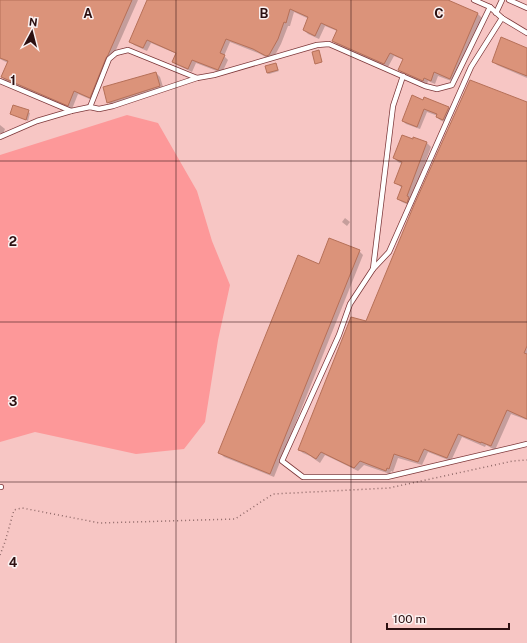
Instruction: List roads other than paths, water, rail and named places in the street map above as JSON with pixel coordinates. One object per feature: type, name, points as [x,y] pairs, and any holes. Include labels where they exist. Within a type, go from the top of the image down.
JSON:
[{"type":"lane","points":[[474,0],[490,7],[502,18],[527,33]]},
{"type":"lane","points":[[496,13],[502,0]]},
{"type":"lane","points":[[509,0],[527,8]]},
{"type":"lane","points":[[0,137],[37,122],[71,111],[90,107],[99,109],[113,106],[198,78],[214,75],[317,45],[329,44],[425,86],[437,89],[452,85],[490,7]]},
{"type":"lane","points":[[502,18],[471,67],[389,252],[373,269],[350,304],[339,335],[282,462],[303,477],[387,477],[527,444]]},
{"type":"lane","points":[[90,107],[109,59],[116,53],[128,50],[198,78]]},
{"type":"lane","points":[[373,269],[393,106],[404,76]]},
{"type":"lane","points":[[0,81],[71,111]]}]
